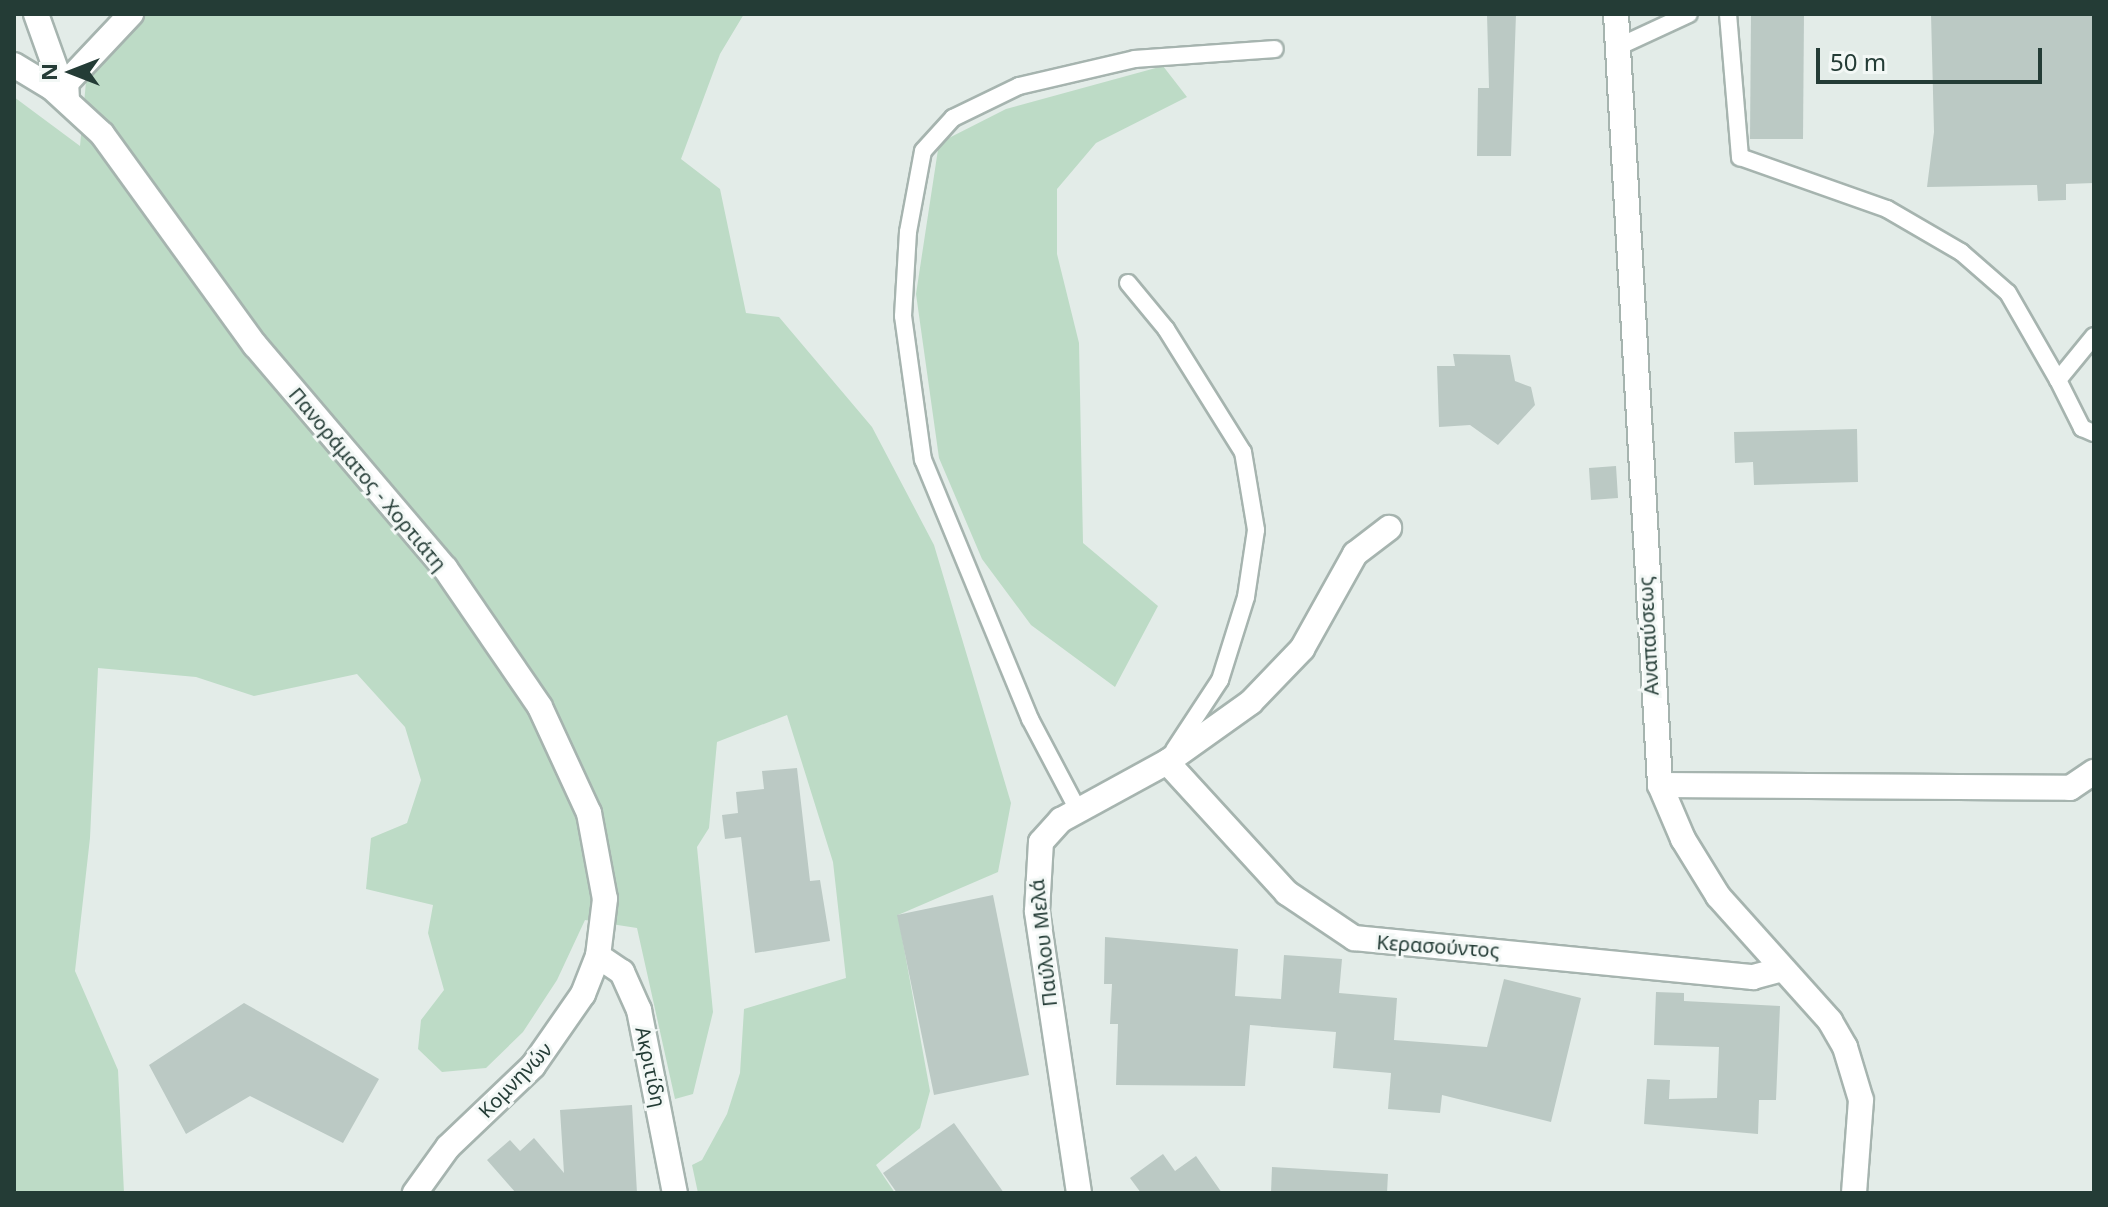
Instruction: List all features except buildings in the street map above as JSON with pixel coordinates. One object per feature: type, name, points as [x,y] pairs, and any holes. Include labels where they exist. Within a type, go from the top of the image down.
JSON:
[{"type":"street","points":[[36,14],[67,100]]},
{"type":"street","points":[[67,100],[66,83],[131,14]]},
{"type":"street","name":"Αναπαύσεως","points":[[1616,14],[1660,785],[1700,870],[1780,970],[1830,1021],[1853,1070],[1863,1126],[1854,1193]]},
{"type":"street","name":"Πανοράματος - Χορτιάτη","points":[[14,65],[67,100],[120,156],[228,310],[445,568],[526,684],[581,791],[597,841],[605,899],[598,956]]},
{"type":"street","name":"Παύλου Μελά","points":[[1079,1193],[1035,889],[1043,839],[1078,810],[1167,762],[1216,731],[1281,674],[1302,649],[1355,554],[1389,528]]},
{"type":"street","name":"Κερασούντος","points":[[1167,762],[1287,893],[1354,938],[1753,977],[1780,970]]},
{"type":"street","points":[[1660,785],[2070,788],[2094,772]]},
{"type":"street","name":"Κομνηνών","points":[[415,1193],[448,1147],[550,1044],[598,956]]},
{"type":"street","name":"Ακριτίδη","points":[[598,956],[622,972],[639,1010],[675,1193]]},
{"type":"lane","points":[[1618,47],[1689,14]]},
{"type":"lane","points":[[1728,14],[1740,157],[1887,209],[1961,252],[2008,293],[2082,428],[2094,433]]},
{"type":"lane","points":[[1078,810],[1030,719],[923,460],[903,316],[908,232],[923,151],[953,118],[1019,86],[1135,59],[1275,49]]},
{"type":"lane","points":[[1128,283],[1166,329],[1243,452],[1256,530],[1246,597],[1220,680],[1167,762]]},
{"type":"lane","points":[[2058,380],[2094,336]]},
{"type":"green space","points":[[146,14],[744,14],[720,54],[681,159],[720,189],[746,313],[779,317],[872,427],[934,545],[1011,803],[998,872],[898,915],[930,1091],[920,1128],[876,1165],[895,1193],[698,1193],[692,1165],[702,1160],[727,1114],[740,1073],[744,1009],[846,978],[833,862],[787,715],[717,742],[709,828],[697,847],[713,1012],[693,1094],[675,1099],[637,928],[585,920],[557,980],[523,1032],[486,1068],[442,1072],[418,1049],[421,1020],[444,990],[428,933],[433,905],[366,889],[371,838],[407,823],[421,780],[405,727],[357,674],[254,696],[196,677],[98,668],[90,838],[75,971],[118,1070],[124,1193],[14,1193],[14,97],[80,146],[87,71]]},
{"type":"green space","points":[[1163,66],[1187,97],[1096,143],[1057,189],[1057,254],[1079,343],[1083,543],[1158,606],[1115,687],[1031,625],[982,559],[939,458],[916,294],[939,143],[1006,109]]}]
